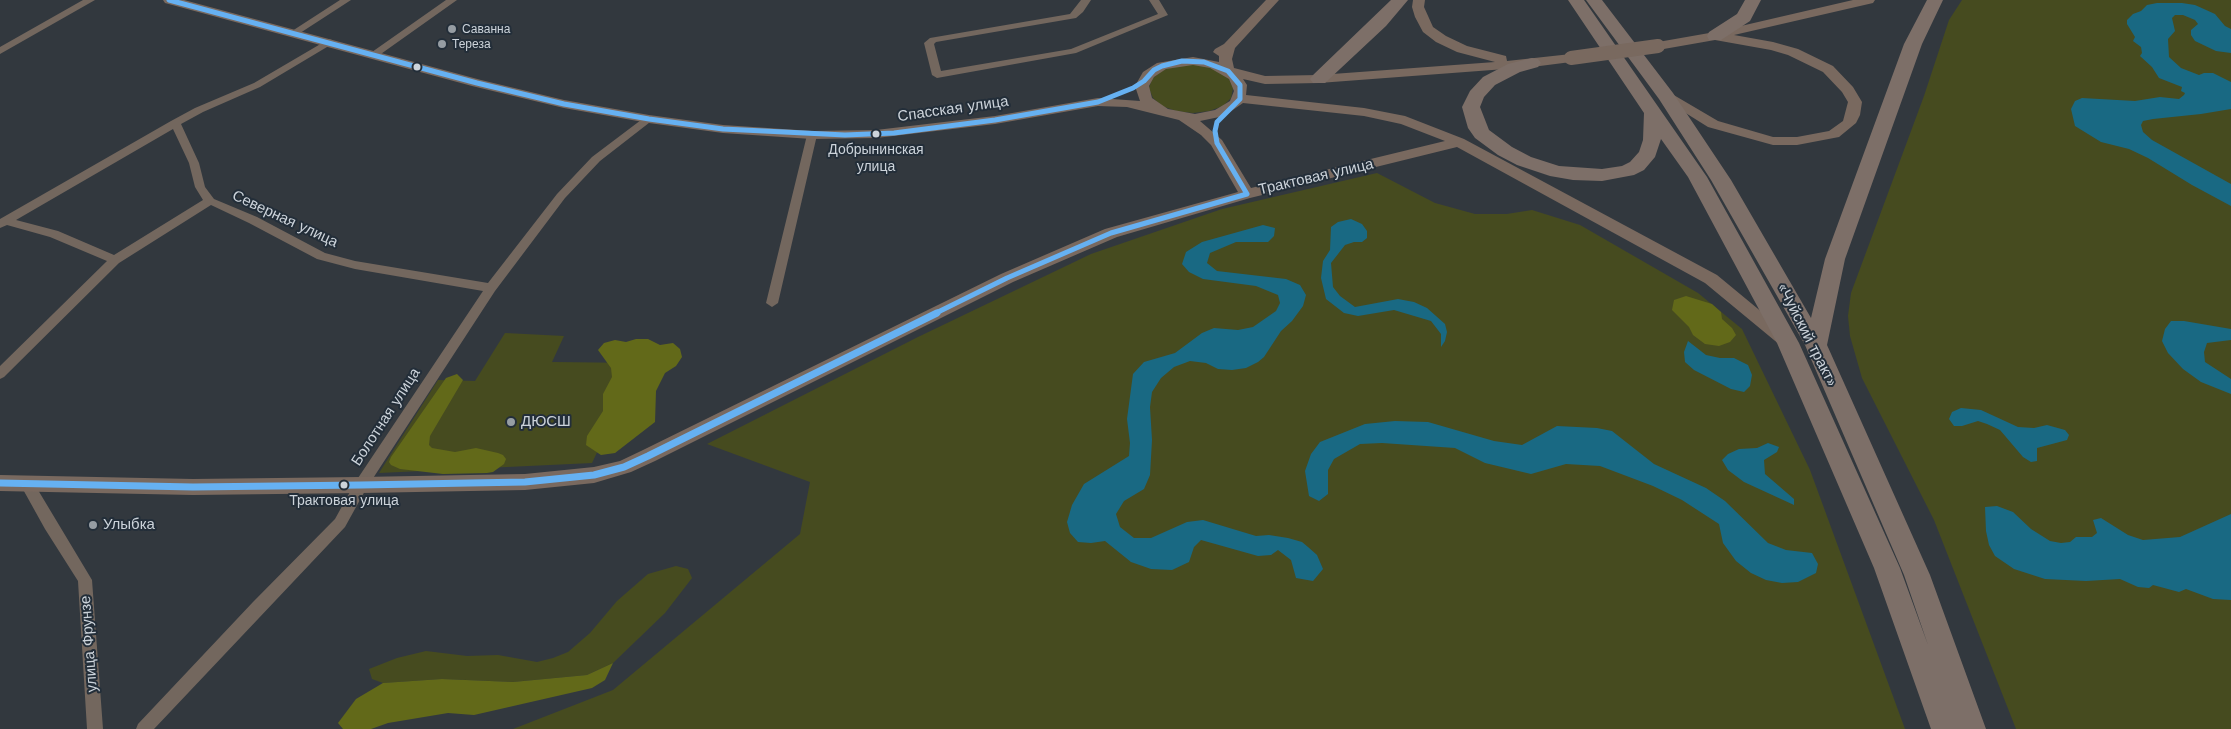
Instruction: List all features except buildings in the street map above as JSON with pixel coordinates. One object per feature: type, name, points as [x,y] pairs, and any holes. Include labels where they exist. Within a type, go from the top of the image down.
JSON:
[{"type":"highway","points":[[1319,79],[1380,22],[1400,0]]},
{"type":"highway","name":"«Чуйский тракт»","points":[[1576,0],[1721,180],[1816,345],[1917,575],[1972,729]]},
{"type":"highway","name":"«Чуйский тракт»","points":[[1594,0],[1660,105],[1697,177],[1788,343],[1888,568],[1945,729]]},
{"type":"highway","points":[[1714,36],[1744,17],[1753,0]]},
{"type":"highway","points":[[1816,345],[1835,259],[1912,44],[1935,0]]},
{"type":"highway","points":[[1530,63],[1489,81],[1476,95],[1471,107],[1482,134],[1505,151],[1524,161],[1558,172],[1602,175],[1627,171],[1637,166],[1648,153],[1660,105]]},
{"type":"street","points":[[0,51],[90,0]]},
{"type":"street","name":"Спасская улица","points":[[170,0],[477,83],[564,104],[649,120],[723,129],[812,135],[894,134],[995,120],[1098,102],[1125,92],[1144,81]]},
{"type":"street","points":[[294,33],[346,0]]},
{"type":"street","points":[[375,54],[452,0]]},
{"type":"street","points":[[1086,0],[1080,10],[1073,16],[933,40],[929,43],[937,75],[1073,51],[1163,15],[1154,0]]},
{"type":"street","points":[[1247,194],[1217,143],[1206,132],[1185,118],[1157,109],[1144,96],[1144,81],[1148,75],[1162,66],[1193,61],[1229,47],[1273,0]]},
{"type":"street","points":[[1419,0],[1418,7],[1424,23],[1441,40],[1489,57],[1530,63]]},
{"type":"street","points":[[1193,61],[1213,64],[1228,71],[1256,79],[1283,80],[1530,63],[1658,46],[1714,36],[1869,0]]},
{"type":"street","points":[[1660,105],[1736,132],[1773,141],[1797,141],[1822,137],[1834,134],[1849,123],[1853,115],[1855,102],[1848,90],[1828,69],[1793,52],[1773,46],[1714,36]]},
{"type":"street","points":[[3,222],[175,123],[199,110],[257,85],[329,42]]},
{"type":"street","points":[[1229,47],[1225,59],[1228,71],[1240,85],[1240,98]]},
{"type":"street","points":[[1217,143],[1216,126],[1226,111],[1240,98],[1259,87],[1283,80]]},
{"type":"street","points":[[1240,98],[1379,114],[1411,122],[1459,142],[1711,279],[1788,343]]},
{"type":"street","name":"Спасская улица","points":[[1098,102],[1127,103],[1157,109]]},
{"type":"street","points":[[1185,118],[1206,117],[1226,111]]},
{"type":"street","name":"Болотная улица","points":[[144,729],[340,524],[361,485],[491,288],[561,196],[596,159],[649,120]]},
{"type":"street","name":"Северная улица","points":[[175,123],[194,163],[200,188],[210,201],[253,220],[321,256],[354,265],[491,288]]},
{"type":"street","points":[[772,303],[812,135]]},
{"type":"street","name":"Трактовая улица","points":[[0,483],[193,487],[361,485],[525,482],[594,475],[624,466],[862,348],[1050,259],[1111,233],[1247,194],[1459,142]]},
{"type":"street","points":[[0,374],[115,260],[210,201]]},
{"type":"street","points":[[3,222],[54,234],[115,260]]},
{"type":"street","name":"улица Фрунзе","points":[[27,484],[50,525],[85,580],[94,729]]},
{"type":"green space","points":[[1962,0],[2231,0],[2231,729],[2016,729],[1934,520],[1862,378],[1850,336],[1848,316],[1851,293],[1924,96],[1949,20]]},
{"type":"green space","points":[[1189,64],[1205,66],[1219,71],[1229,79],[1233,88],[1231,98],[1223,106],[1209,111],[1193,113],[1176,111],[1162,106],[1153,98],[1149,88],[1152,79],[1161,71],[1174,66]]},
{"type":"green space","points":[[1377,173],[1435,203],[1475,214],[1507,214],[1532,210],[1580,225],[1698,293],[1742,329],[1810,470],[1905,729],[513,729],[613,690],[800,534],[810,482],[707,444],[918,337],[1091,254],[1222,209]]},
{"type":"green space","points":[[1686,296],[1712,304],[1721,312],[1722,319],[1732,328],[1736,335],[1730,342],[1719,346],[1705,344],[1693,335],[1689,327],[1672,310],[1674,300]]},
{"type":"green space","name":"ДЮСШ","points":[[505,333],[564,336],[552,362],[639,363],[592,463],[379,473],[438,380],[475,381]]},
{"type":"green space","points":[[636,339],[648,339],[660,345],[673,343],[680,349],[682,357],[676,366],[665,373],[656,391],[655,422],[615,453],[601,455],[586,445],[587,436],[603,411],[603,394],[612,377],[611,368],[598,350],[604,343],[615,340],[626,342]]},
{"type":"green space","points":[[457,374],[463,380],[430,436],[429,445],[432,448],[455,452],[476,448],[498,453],[506,459],[504,464],[493,472],[487,473],[443,474],[400,469],[391,465],[389,462],[391,457],[446,378]]},
{"type":"green space","points":[[676,566],[688,569],[692,578],[665,613],[613,663],[587,675],[513,682],[442,679],[383,683],[372,679],[369,669],[397,658],[426,651],[467,656],[498,655],[537,662],[553,658],[568,652],[590,633],[617,601],[648,574]]},
{"type":"green space","points":[[613,663],[605,680],[592,688],[474,715],[448,713],[388,723],[371,729],[343,729],[338,723],[356,699],[383,683],[442,679],[513,682],[587,675]]},
{"type":"water","points":[[2157,3],[2195,5],[2215,14],[2225,26],[2231,29],[2231,53],[2216,51],[2195,41],[2191,35],[2191,30],[2198,24],[2195,20],[2183,15],[2175,15],[2172,18],[2175,31],[2168,39],[2169,57],[2181,68],[2199,75],[2213,73],[2231,82],[2231,109],[2153,119],[2143,121],[2141,125],[2143,132],[2152,140],[2231,184],[2231,206],[2148,158],[2129,149],[2101,142],[2075,126],[2071,109],[2075,101],[2082,98],[2135,101],[2160,97],[2179,99],[2184,95],[2185,93],[2181,91],[2182,87],[2159,78],[2152,67],[2140,56],[2142,53],[2141,47],[2133,41],[2135,37],[2127,24],[2127,20],[2133,14],[2141,11],[2147,5]]},
{"type":"water","points":[[1351,219],[1362,224],[1367,231],[1367,238],[1362,242],[1345,245],[1331,263],[1333,287],[1340,296],[1355,307],[1398,299],[1414,302],[1427,308],[1445,324],[1447,332],[1441,347],[1441,334],[1431,321],[1394,310],[1358,316],[1344,313],[1326,299],[1321,278],[1323,261],[1330,250],[1331,227],[1338,222]]},
{"type":"water","points":[[1263,225],[1275,228],[1274,236],[1268,242],[1236,242],[1210,253],[1207,263],[1217,271],[1286,279],[1300,285],[1306,295],[1303,306],[1292,321],[1281,331],[1264,357],[1258,362],[1246,368],[1232,370],[1218,369],[1206,363],[1190,361],[1174,367],[1161,378],[1152,392],[1150,407],[1152,440],[1150,475],[1144,489],[1124,501],[1116,514],[1120,527],[1134,538],[1151,538],[1187,522],[1203,520],[1256,536],[1269,535],[1288,538],[1302,542],[1308,547],[1317,555],[1323,569],[1313,581],[1296,578],[1291,560],[1278,550],[1271,555],[1258,556],[1201,540],[1194,547],[1189,562],[1172,570],[1151,569],[1131,562],[1105,541],[1078,542],[1070,533],[1067,522],[1072,505],[1084,484],[1129,456],[1130,443],[1127,419],[1133,374],[1144,362],[1175,353],[1202,333],[1214,328],[1238,330],[1253,327],[1276,311],[1280,303],[1278,295],[1256,286],[1203,279],[1189,272],[1182,264],[1186,252],[1202,242]]},
{"type":"water","points":[[2171,321],[2184,321],[2231,329],[2231,340],[2207,343],[2204,352],[2205,362],[2231,379],[2231,394],[2201,382],[2183,369],[2168,353],[2162,341],[2165,329]]},
{"type":"water","points":[[1688,341],[1706,355],[1734,358],[1748,365],[1752,375],[1750,386],[1744,392],[1731,389],[1694,370],[1685,362],[1684,352]]},
{"type":"water","points":[[1961,408],[1981,410],[2018,427],[2034,428],[2047,425],[2065,430],[2069,435],[2067,440],[2037,448],[2037,461],[2031,462],[2023,457],[2000,430],[1978,421],[1962,426],[1954,426],[1949,419],[1952,412]]},
{"type":"water","points":[[1395,421],[1428,422],[1494,441],[1522,445],[1557,426],[1597,428],[1612,431],[1654,464],[1706,488],[1725,501],[1768,543],[1786,550],[1812,553],[1818,564],[1816,573],[1798,582],[1782,583],[1766,580],[1751,573],[1736,561],[1723,543],[1719,524],[1682,500],[1653,486],[1600,466],[1566,464],[1531,474],[1485,463],[1455,448],[1382,443],[1360,444],[1334,459],[1328,470],[1328,494],[1319,501],[1309,496],[1305,471],[1311,454],[1320,442],[1365,424]]},
{"type":"water","points":[[1768,443],[1779,447],[1777,452],[1764,460],[1765,474],[1794,499],[1794,505],[1744,482],[1728,470],[1722,460],[1728,454],[1739,449],[1757,448]]},
{"type":"water","points":[[1997,506],[2013,512],[2031,529],[2050,541],[2061,543],[2070,542],[2076,537],[2092,537],[2097,533],[2093,520],[2101,518],[2128,535],[2143,540],[2180,537],[2231,514],[2231,600],[2213,599],[2186,589],[2179,592],[2153,585],[2149,588],[2138,587],[2120,579],[2086,581],[2045,579],[2014,569],[1995,556],[1989,545],[1986,531],[1985,507]]},
{"type":"transit line","points":[[0,483],[193,487],[361,485],[525,482],[594,475],[624,467],[648,456],[1007,278],[1111,233],[1247,194],[1217,143],[1215,131],[1217,122],[1240,99],[1240,85],[1228,71],[1204,62],[1182,61],[1162,66],[1154,70],[1144,81],[1133,88],[1098,102],[995,120],[894,133],[845,135],[784,133],[723,129],[649,119],[564,104],[477,83],[169,0]]},
{"type":"place","name":"Саванна","points":[[452,29]]},
{"type":"place","name":"Тереза","points":[[442,44]]},
{"type":"place","name":"Добрынинская улица","points":[[876,134]]},
{"type":"place","name":"ДЮСШ","points":[[511,422]]},
{"type":"place","name":"Трактовая улица","points":[[344,485]]},
{"type":"place","name":"Улыбка","points":[[93,525]]}]
